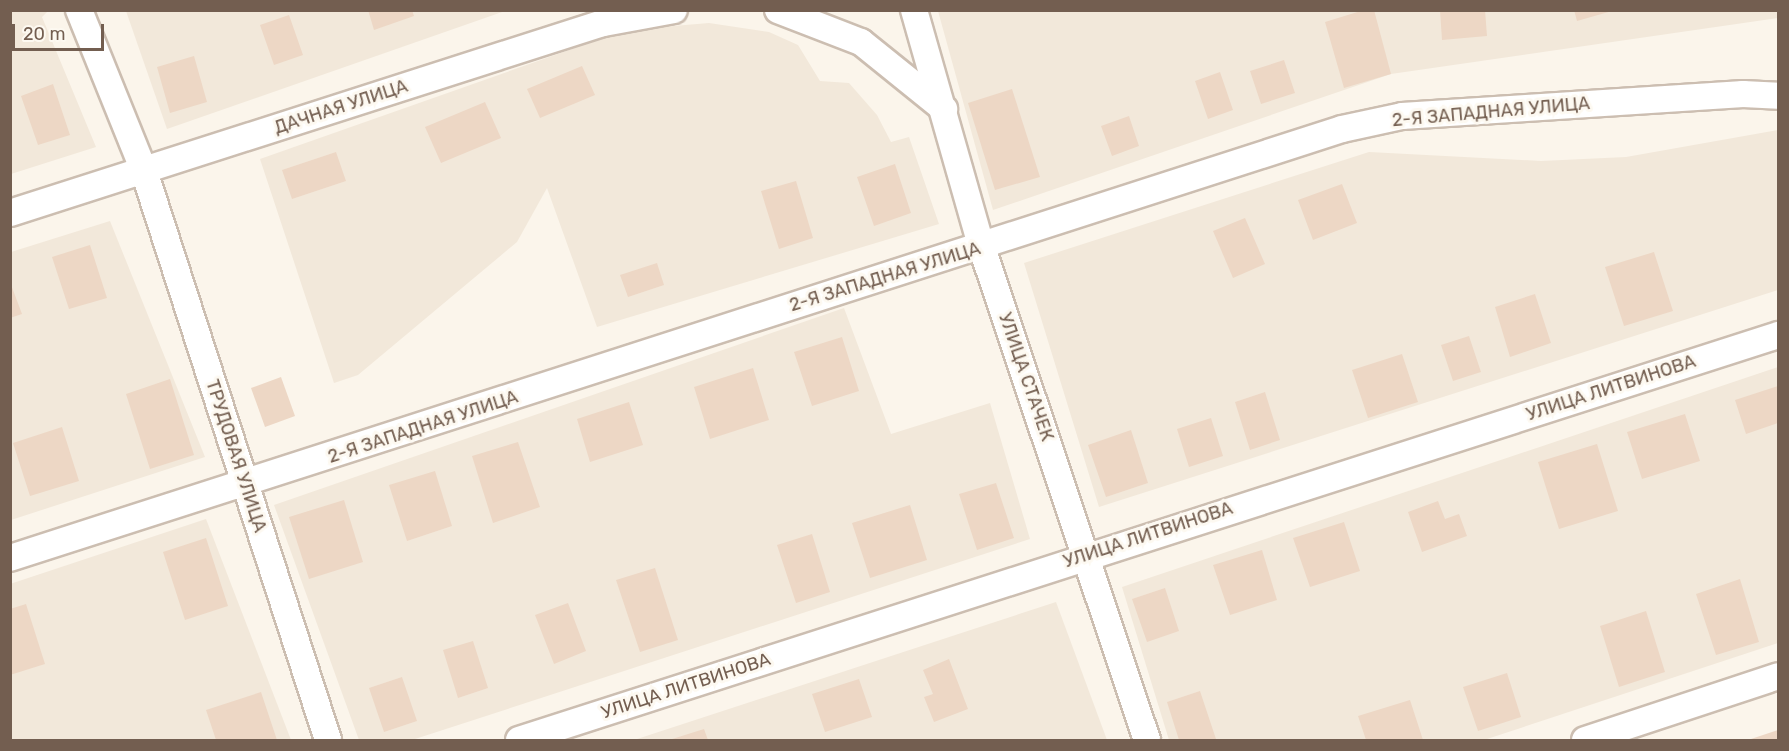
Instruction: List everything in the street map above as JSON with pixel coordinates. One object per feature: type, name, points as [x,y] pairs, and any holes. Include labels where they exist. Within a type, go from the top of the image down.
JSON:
[{"type":"street","name":"ТРУДОВАЯ УЛИЦА","points":[[79,10],[144,171],[328,741]]},
{"type":"street","name":"ДАЧНАЯ УЛИЦА","points":[[10,213],[603,23],[674,10]]},
{"type":"street","points":[[778,10],[861,42],[944,109]]},
{"type":"street","name":"УЛИЦА СТАЧЕК","points":[[914,10],[944,109],[981,248],[1087,554],[1147,741]]},
{"type":"street","name":"2-Я ЗАПАДНАЯ УЛИЦА","points":[[10,558],[246,485],[813,298],[981,248],[1342,129],[1402,116],[1743,94],[1779,96]]},
{"type":"street","name":"УЛИЦА ЛИТВИНОВА","points":[[519,741],[1087,554],[1779,335]]},
{"type":"street","points":[[1585,741],[1779,676]]},
{"type":"shaded area","points":[[1778,10],[1778,18],[1391,74],[993,210],[938,11]]},
{"type":"shaded area","points":[[11,11],[48,11],[42,17],[96,147],[11,174]]},
{"type":"shaded area","points":[[126,11],[505,11],[167,129]]},
{"type":"shaded area","points":[[709,23],[769,32],[798,45],[820,81],[849,83],[877,115],[891,142],[909,137],[939,224],[597,327],[547,188],[517,242],[358,375],[334,383],[260,159],[626,30]]},
{"type":"shaded area","points":[[1778,130],[1778,290],[1099,507],[1024,263],[1369,152],[1541,161],[1626,157]]},
{"type":"shaded area","points":[[110,221],[205,457],[11,520],[11,252]]},
{"type":"shaded area","points":[[844,308],[891,434],[990,403],[1030,539],[412,740],[359,740],[274,505]]},
{"type":"shaded area","points":[[1778,367],[1778,643],[1484,740],[1169,740],[1122,587]]},
{"type":"shaded area","points":[[206,519],[291,740],[11,740],[10,584]]},
{"type":"shaded area","points":[[1056,602],[1107,740],[634,740]]},
{"type":"building","points":[[368,10],[412,10],[414,16],[374,30]]},
{"type":"building","points":[[1364,10],[1374,10],[1391,74],[1344,88],[1325,22]]},
{"type":"building","points":[[1440,10],[1485,10],[1487,36],[1442,40]]},
{"type":"building","points":[[1574,10],[1612,10],[1612,11],[1577,21]]},
{"type":"building","points":[[289,15],[303,55],[274,65],[260,25]]},
{"type":"building","points":[[194,56],[207,102],[170,113],[157,67]]},
{"type":"building","points":[[1284,60],[1295,93],[1261,104],[1250,71]]},
{"type":"building","points":[[582,66],[595,95],[540,118],[527,89]]},
{"type":"building","points":[[1220,72],[1233,110],[1208,119],[1195,81]]},
{"type":"building","points":[[53,84],[70,135],[38,145],[21,96]]},
{"type":"building","points":[[1012,89],[1040,177],[995,190],[968,103]]},
{"type":"building","points":[[485,102],[501,138],[441,163],[425,127]]},
{"type":"building","points":[[1129,116],[1139,146],[1112,156],[1101,126]]},
{"type":"building","points":[[336,152],[346,181],[292,199],[282,170]]},
{"type":"building","points":[[895,164],[911,213],[874,226],[857,177]]},
{"type":"building","points":[[796,181],[813,238],[779,249],[761,191]]},
{"type":"building","points":[[1342,184],[1357,223],[1313,240],[1298,200]]},
{"type":"building","points":[[1245,218],[1265,264],[1233,278],[1213,231]]},
{"type":"building","points":[[90,245],[107,298],[69,309],[52,257]]},
{"type":"building","points":[[1654,252],[1673,311],[1624,326],[1605,267]]},
{"type":"building","points":[[657,263],[664,285],[628,297],[620,275]]},
{"type":"building","points":[[10,282],[22,314],[10,318]]},
{"type":"building","points":[[1535,294],[1551,343],[1510,357],[1495,307]]},
{"type":"building","points":[[1469,336],[1481,372],[1453,381],[1441,345]]},
{"type":"building","points":[[842,337],[859,391],[812,406],[794,352]]},
{"type":"building","points":[[1402,354],[1418,402],[1368,418],[1352,370]]},
{"type":"building","points":[[753,368],[769,420],[710,439],[694,387]]},
{"type":"building","points":[[281,377],[295,416],[265,427],[251,388]]},
{"type":"building","points":[[170,379],[194,455],[150,469],[126,394]]},
{"type":"building","points":[[1778,386],[1778,423],[1746,434],[1735,400]]},
{"type":"building","points":[[1265,392],[1280,440],[1250,450],[1235,402]]},
{"type":"building","points":[[629,402],[643,445],[590,462],[577,419]]},
{"type":"building","points":[[1685,414],[1700,461],[1642,479],[1627,432]]},
{"type":"building","points":[[1211,418],[1223,456],[1189,467],[1177,429]]},
{"type":"building","points":[[62,427],[79,481],[30,496],[13,443]]},
{"type":"building","points":[[1131,430],[1148,483],[1106,497],[1088,445]]},
{"type":"building","points":[[518,442],[540,507],[493,523],[472,456]]},
{"type":"building","points":[[1597,444],[1618,511],[1559,529],[1538,462]]},
{"type":"building","points":[[435,471],[452,526],[407,541],[389,485]]},
{"type":"building","points":[[996,483],[1014,538],[977,550],[959,494]]},
{"type":"building","points":[[344,500],[363,562],[309,579],[289,517]]},
{"type":"building","points":[[1438,501],[1445,519],[1459,514],[1467,536],[1422,552],[1408,512]]},
{"type":"building","points":[[910,505],[927,560],[870,578],[852,523]]},
{"type":"building","points":[[1344,522],[1360,571],[1310,587],[1293,538]]},
{"type":"building","points":[[812,534],[830,592],[796,603],[777,545]]},
{"type":"building","points":[[206,538],[228,606],[185,620],[163,552]]},
{"type":"building","points":[[1262,550],[1277,600],[1230,615],[1213,565]]},
{"type":"building","points":[[655,568],[678,640],[640,652],[616,580]]},
{"type":"building","points":[[1740,579],[1759,642],[1716,655],[1696,594]]},
{"type":"building","points":[[1165,588],[1179,631],[1147,642],[1132,599]]},
{"type":"building","points":[[568,603],[586,651],[554,664],[535,615]]},
{"type":"building","points":[[26,604],[45,664],[10,675],[10,609]]},
{"type":"building","points":[[1646,611],[1665,672],[1619,687],[1600,626]]},
{"type":"building","points":[[473,641],[488,688],[458,698],[443,650]]},
{"type":"building","points":[[949,659],[968,709],[934,722],[924,697],[933,694],[923,670]]},
{"type":"building","points":[[1507,673],[1521,717],[1478,731],[1463,687]]},
{"type":"building","points":[[402,677],[417,721],[384,732],[369,688]]},
{"type":"building","points":[[859,679],[872,717],[825,732],[812,694]]},
{"type":"building","points":[[1200,691],[1216,739],[1179,740],[1167,702]]},
{"type":"building","points":[[261,692],[277,740],[216,740],[206,710]]},
{"type":"building","points":[[1410,700],[1423,740],[1366,740],[1358,716]]},
{"type":"building","points":[[704,729],[708,740],[669,740]]},
{"type":"building","points":[[1778,730],[1778,740],[1748,740]]}]
